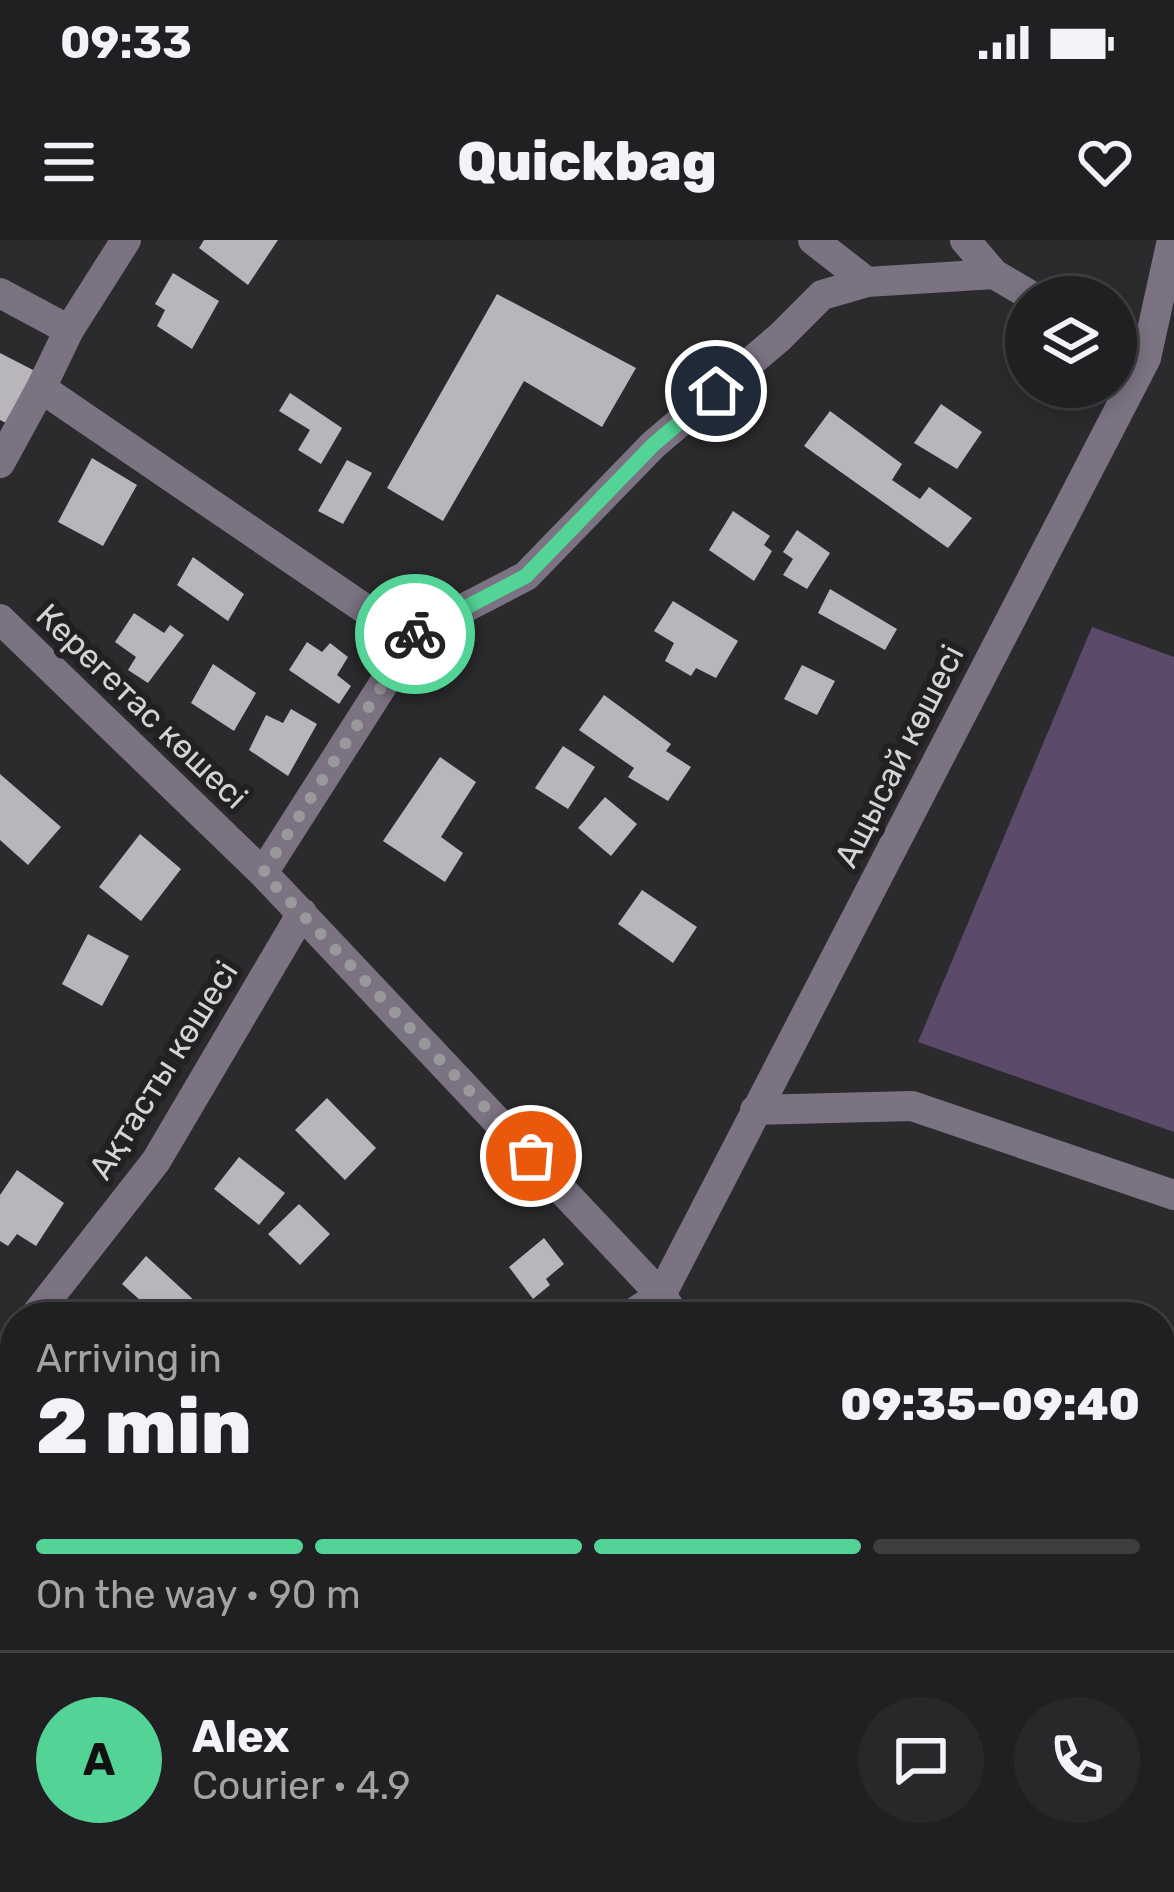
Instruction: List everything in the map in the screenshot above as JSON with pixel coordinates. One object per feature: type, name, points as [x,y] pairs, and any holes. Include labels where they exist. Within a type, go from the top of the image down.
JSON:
[{"type":"street","points":[[0,463],[69,330],[126,240]]},
{"type":"street","points":[[812,240],[867,282]]},
{"type":"street","points":[[965,240],[1005,280]]},
{"type":"street","name":"Ащысай көшесі","points":[[671,1302],[755,1110],[1146,358],[1172,240]]},
{"type":"street","points":[[263,873],[416,633],[526,576],[653,445],[822,296],[867,282],[994,274]]},
{"type":"street","points":[[0,292],[69,330]]},
{"type":"street","points":[[1137,353],[1146,358]]},
{"type":"street","points":[[41,388],[390,626],[416,633]]},
{"type":"street","name":"Керегетас көшесі","points":[[0,620],[263,873],[665,1302]]},
{"type":"street","name":"Ақтасты көшесі","points":[[46,1302],[156,1161],[302,914]]},
{"type":"street","points":[[755,1110],[912,1106],[1174,1195]]},
{"type":"shaded area","points":[[1092,627],[1174,657],[1174,1132],[918,1042]]},
{"type":"building","points":[[204,240],[278,240],[248,285],[199,248]]},
{"type":"building","points":[[173,273],[219,301],[192,349],[157,326],[165,310],[155,304]]},
{"type":"building","points":[[497,294],[636,368],[602,427],[524,381],[443,521],[387,488]]},
{"type":"building","points":[[0,353],[35,371],[6,423],[0,420]]},
{"type":"building","points":[[290,393],[342,428],[321,464],[298,450],[310,430],[279,411]]},
{"type":"building","points":[[941,404],[982,432],[957,469],[914,443]]},
{"type":"building","points":[[830,411],[902,464],[892,480],[920,499],[929,487],[972,518],[948,548],[804,446]]},
{"type":"building","points":[[92,458],[137,485],[103,546],[58,522]]},
{"type":"building","points":[[347,460],[372,473],[343,524],[318,511]]},
{"type":"building","points":[[733,511],[770,536],[764,545],[772,551],[754,581],[709,550]]},
{"type":"building","points":[[797,530],[830,553],[807,589],[783,575],[793,559],[783,552]]},
{"type":"building","points":[[193,557],[244,594],[228,621],[177,585]]},
{"type":"building","points":[[830,589],[897,629],[885,650],[818,613]]},
{"type":"building","points":[[673,601],[738,641],[716,678],[696,668],[691,676],[665,661],[674,643],[654,631]]},
{"type":"building","points":[[134,613],[164,633],[170,625],[184,635],[148,683],[128,670],[136,657],[115,642]]},
{"type":"building","points":[[307,642],[322,652],[330,643],[348,657],[337,675],[351,686],[339,704],[289,670]]},
{"type":"building","points":[[213,664],[256,693],[234,731],[191,703]]},
{"type":"building","points":[[802,665],[835,681],[817,715],[784,699]]},
{"type":"building","points":[[604,695],[671,744],[666,751],[691,767],[668,801],[628,777],[634,768],[579,730]]},
{"type":"building","points":[[291,709],[317,724],[288,776],[249,750],[266,715],[283,723]]},
{"type":"building","points":[[563,746],[595,767],[568,809],[535,788]]},
{"type":"building","points":[[440,757],[476,782],[441,837],[463,853],[445,882],[383,841]]},
{"type":"building","points":[[0,774],[61,827],[28,865],[0,840]]},
{"type":"building","points":[[605,797],[637,824],[611,856],[578,828]]},
{"type":"building","points":[[140,834],[181,869],[141,921],[99,887]]},
{"type":"building","points":[[642,890],[697,927],[673,963],[618,924]]},
{"type":"building","points":[[88,934],[129,956],[102,1006],[62,984]]},
{"type":"building","points":[[327,1098],[376,1148],[345,1180],[295,1130]]},
{"type":"building","points":[[239,1157],[285,1193],[259,1225],[214,1189]]},
{"type":"building","points":[[17,1170],[64,1203],[36,1246],[17,1234],[8,1246],[0,1241],[0,1195]]},
{"type":"building","points":[[299,1204],[330,1234],[300,1265],[268,1234]]},
{"type":"building","points":[[544,1238],[564,1264],[533,1299],[509,1267]]},
{"type":"building","points":[[146,1256],[196,1302],[142,1302],[122,1284]]},
{"type":"way so far","points":[[415,634],[263,873],[531,1156]]},
{"type":"route","points":[[415,634],[526,576],[653,445],[716,391]]}]
